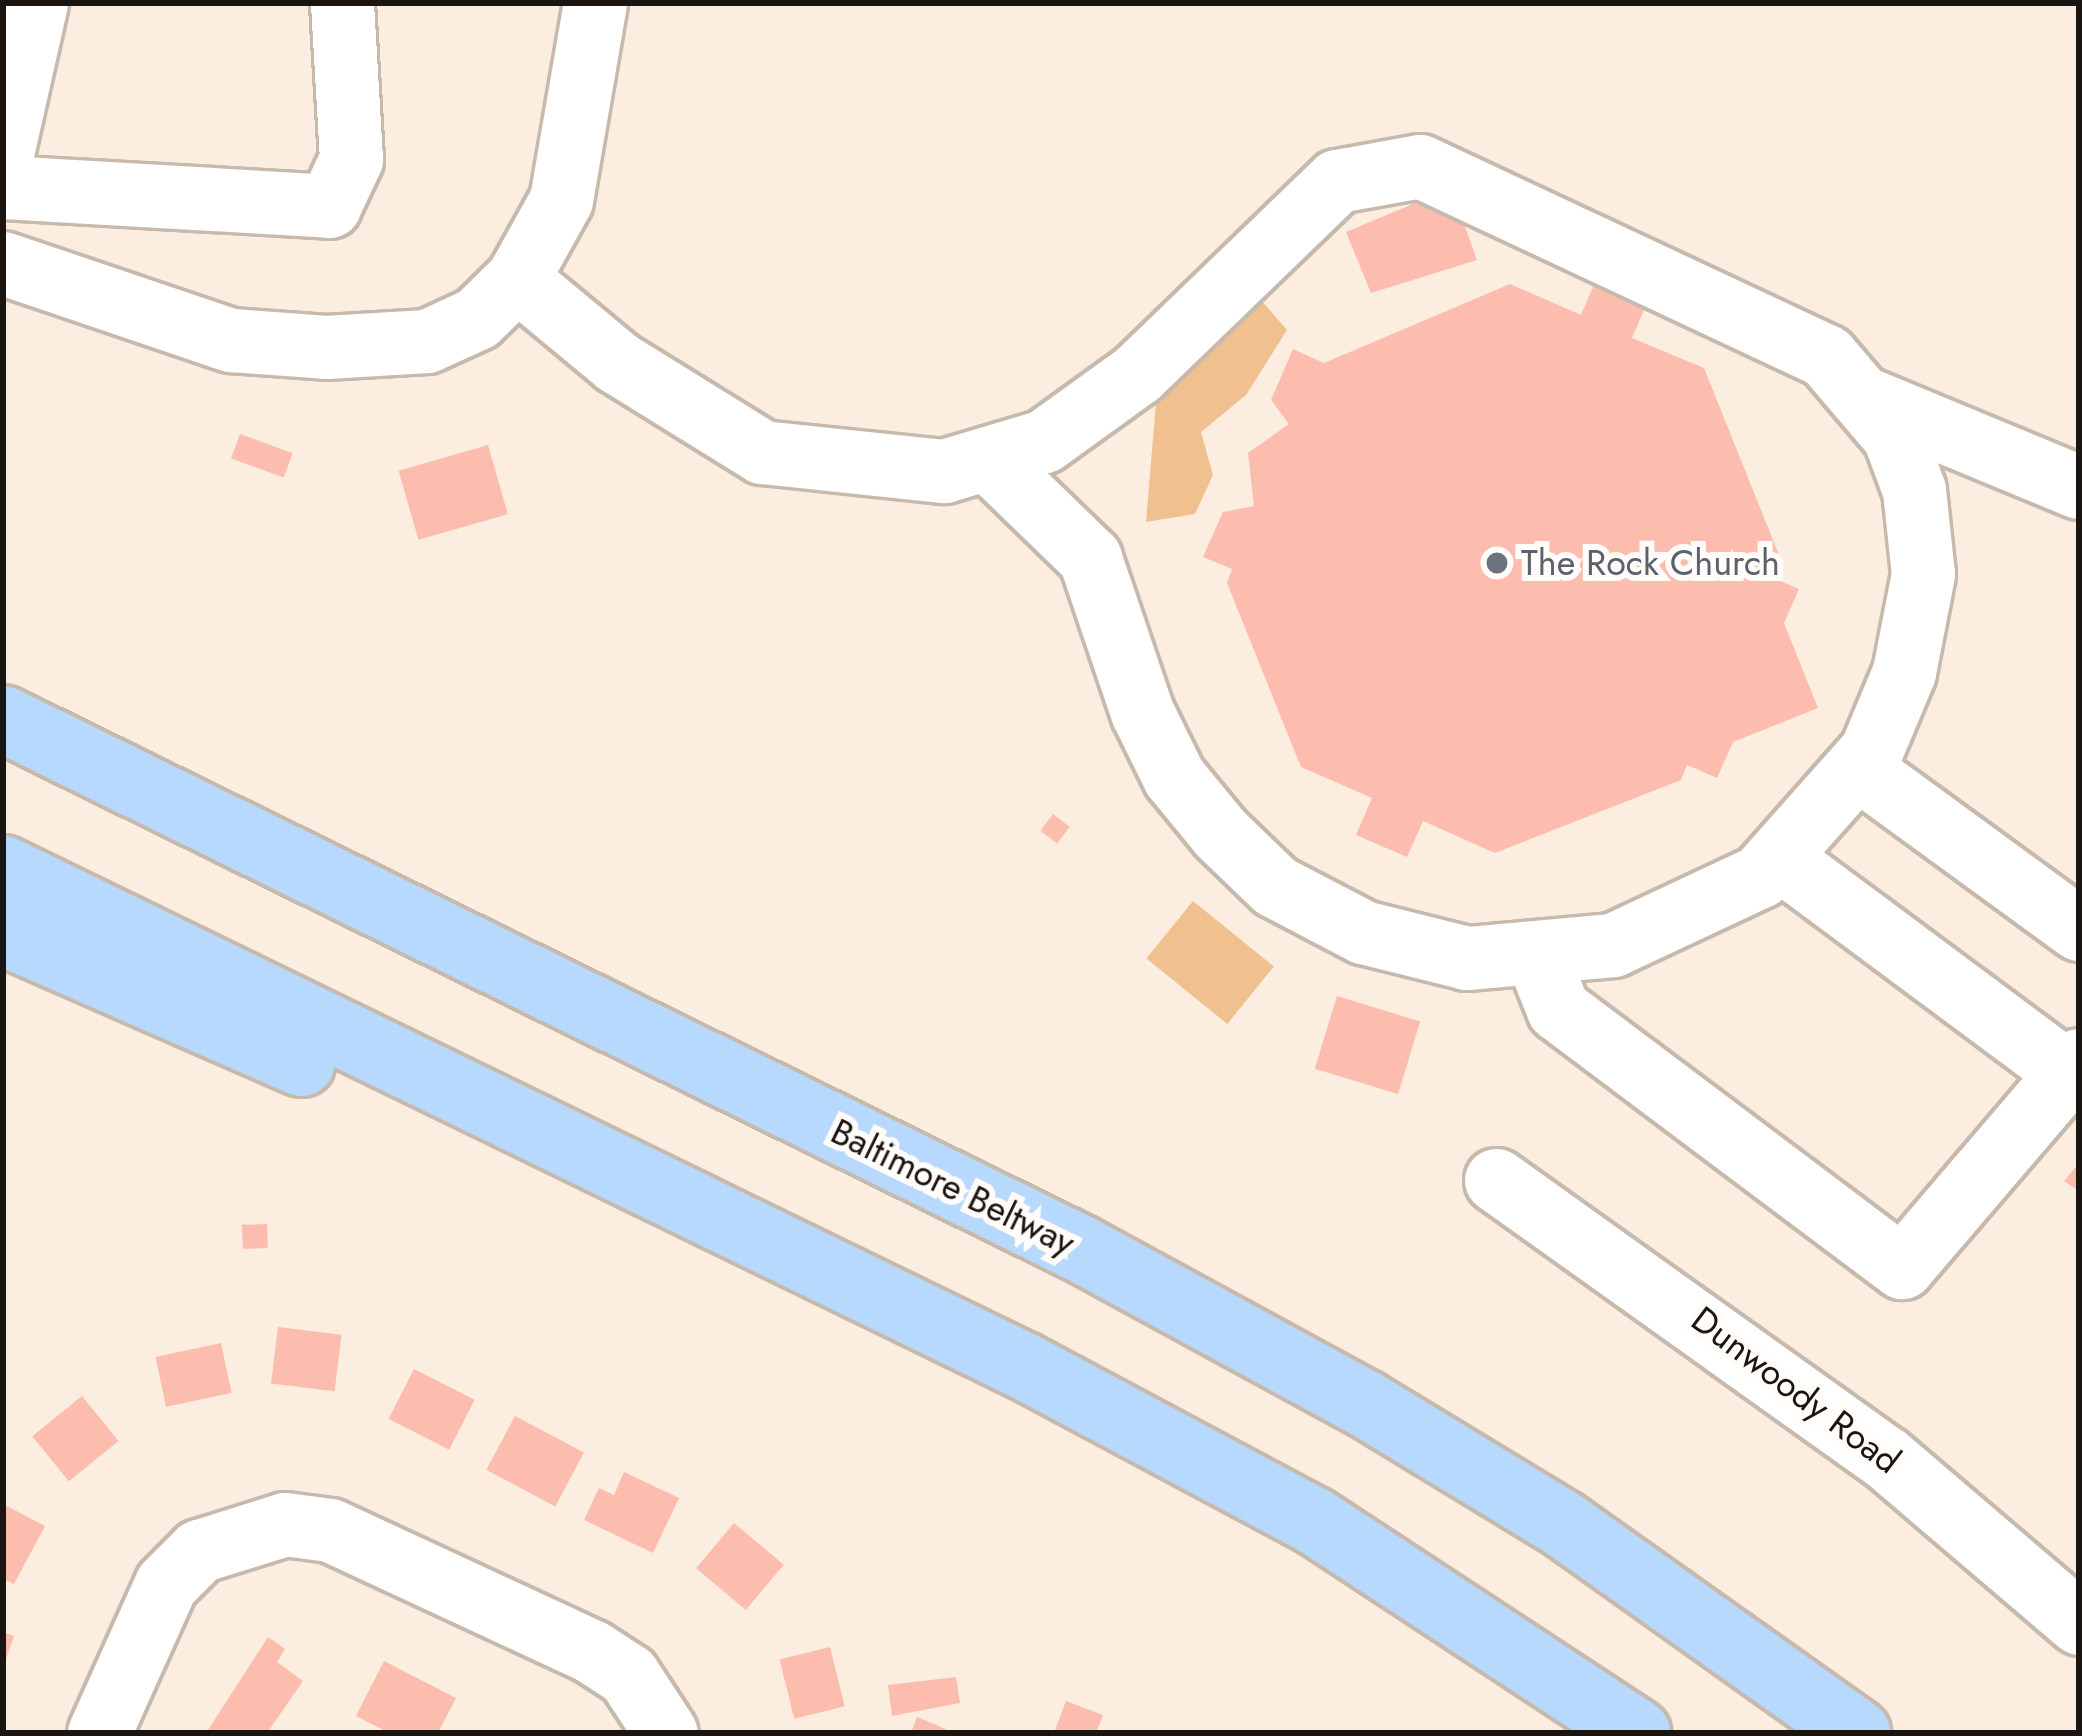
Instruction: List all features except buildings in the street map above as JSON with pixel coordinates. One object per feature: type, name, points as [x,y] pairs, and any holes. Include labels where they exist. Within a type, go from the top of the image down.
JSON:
[{"type":"highway","name":"Baltimore Beltway","points":[[3,719],[1083,1250],[1304,1370],[1563,1524],[1857,1733]]},
{"type":"highway","points":[[3,868],[1024,1366],[1312,1520],[1637,1733]]},
{"type":"highway","points":[[3,932],[1024,1366]]},
{"type":"street","points":[[3,148],[36,3]]},
{"type":"street","points":[[3,188],[329,206],[351,159],[341,3]]},
{"type":"street","points":[[3,263],[231,340],[326,347],[427,341],[477,319],[517,279],[561,200],[595,3]]},
{"type":"street","points":[[517,279],[617,362],[762,452],[887,472],[989,461],[1089,411],[1284,221],[1377,166],[1420,166],[1783,328],[1871,401],[2079,487]]},
{"type":"street","points":[[989,461],[1090,558],[1174,777],[1274,886],[1363,932],[1467,958],[1538,958],[1696,915],[1779,857],[1858,767],[1904,672],[1922,574],[1914,490],[1871,401]]},
{"type":"street","points":[[1858,767],[2079,929]]},
{"type":"street","points":[[1538,958],[1558,1009],[1902,1267],[2073,1067],[1779,857]]},
{"type":"street","name":"Dunwoody Road","points":[[1496,1180],[1796,1389],[2079,1623]]},
{"type":"street","points":[[99,1733],[166,1584],[199,1551],[285,1524],[330,1530],[591,1651],[628,1675],[666,1733]]},
{"type":"shaded area","points":[[1260,299],[1287,330],[1246,395],[1201,432],[1213,475],[1195,514],[1146,522],[1156,402]]},
{"type":"shaded area","points":[[1193,901],[1274,966],[1227,1024],[1146,959]]},
{"type":"place","name":"The Rock Church","points":[[1497,563]]}]
